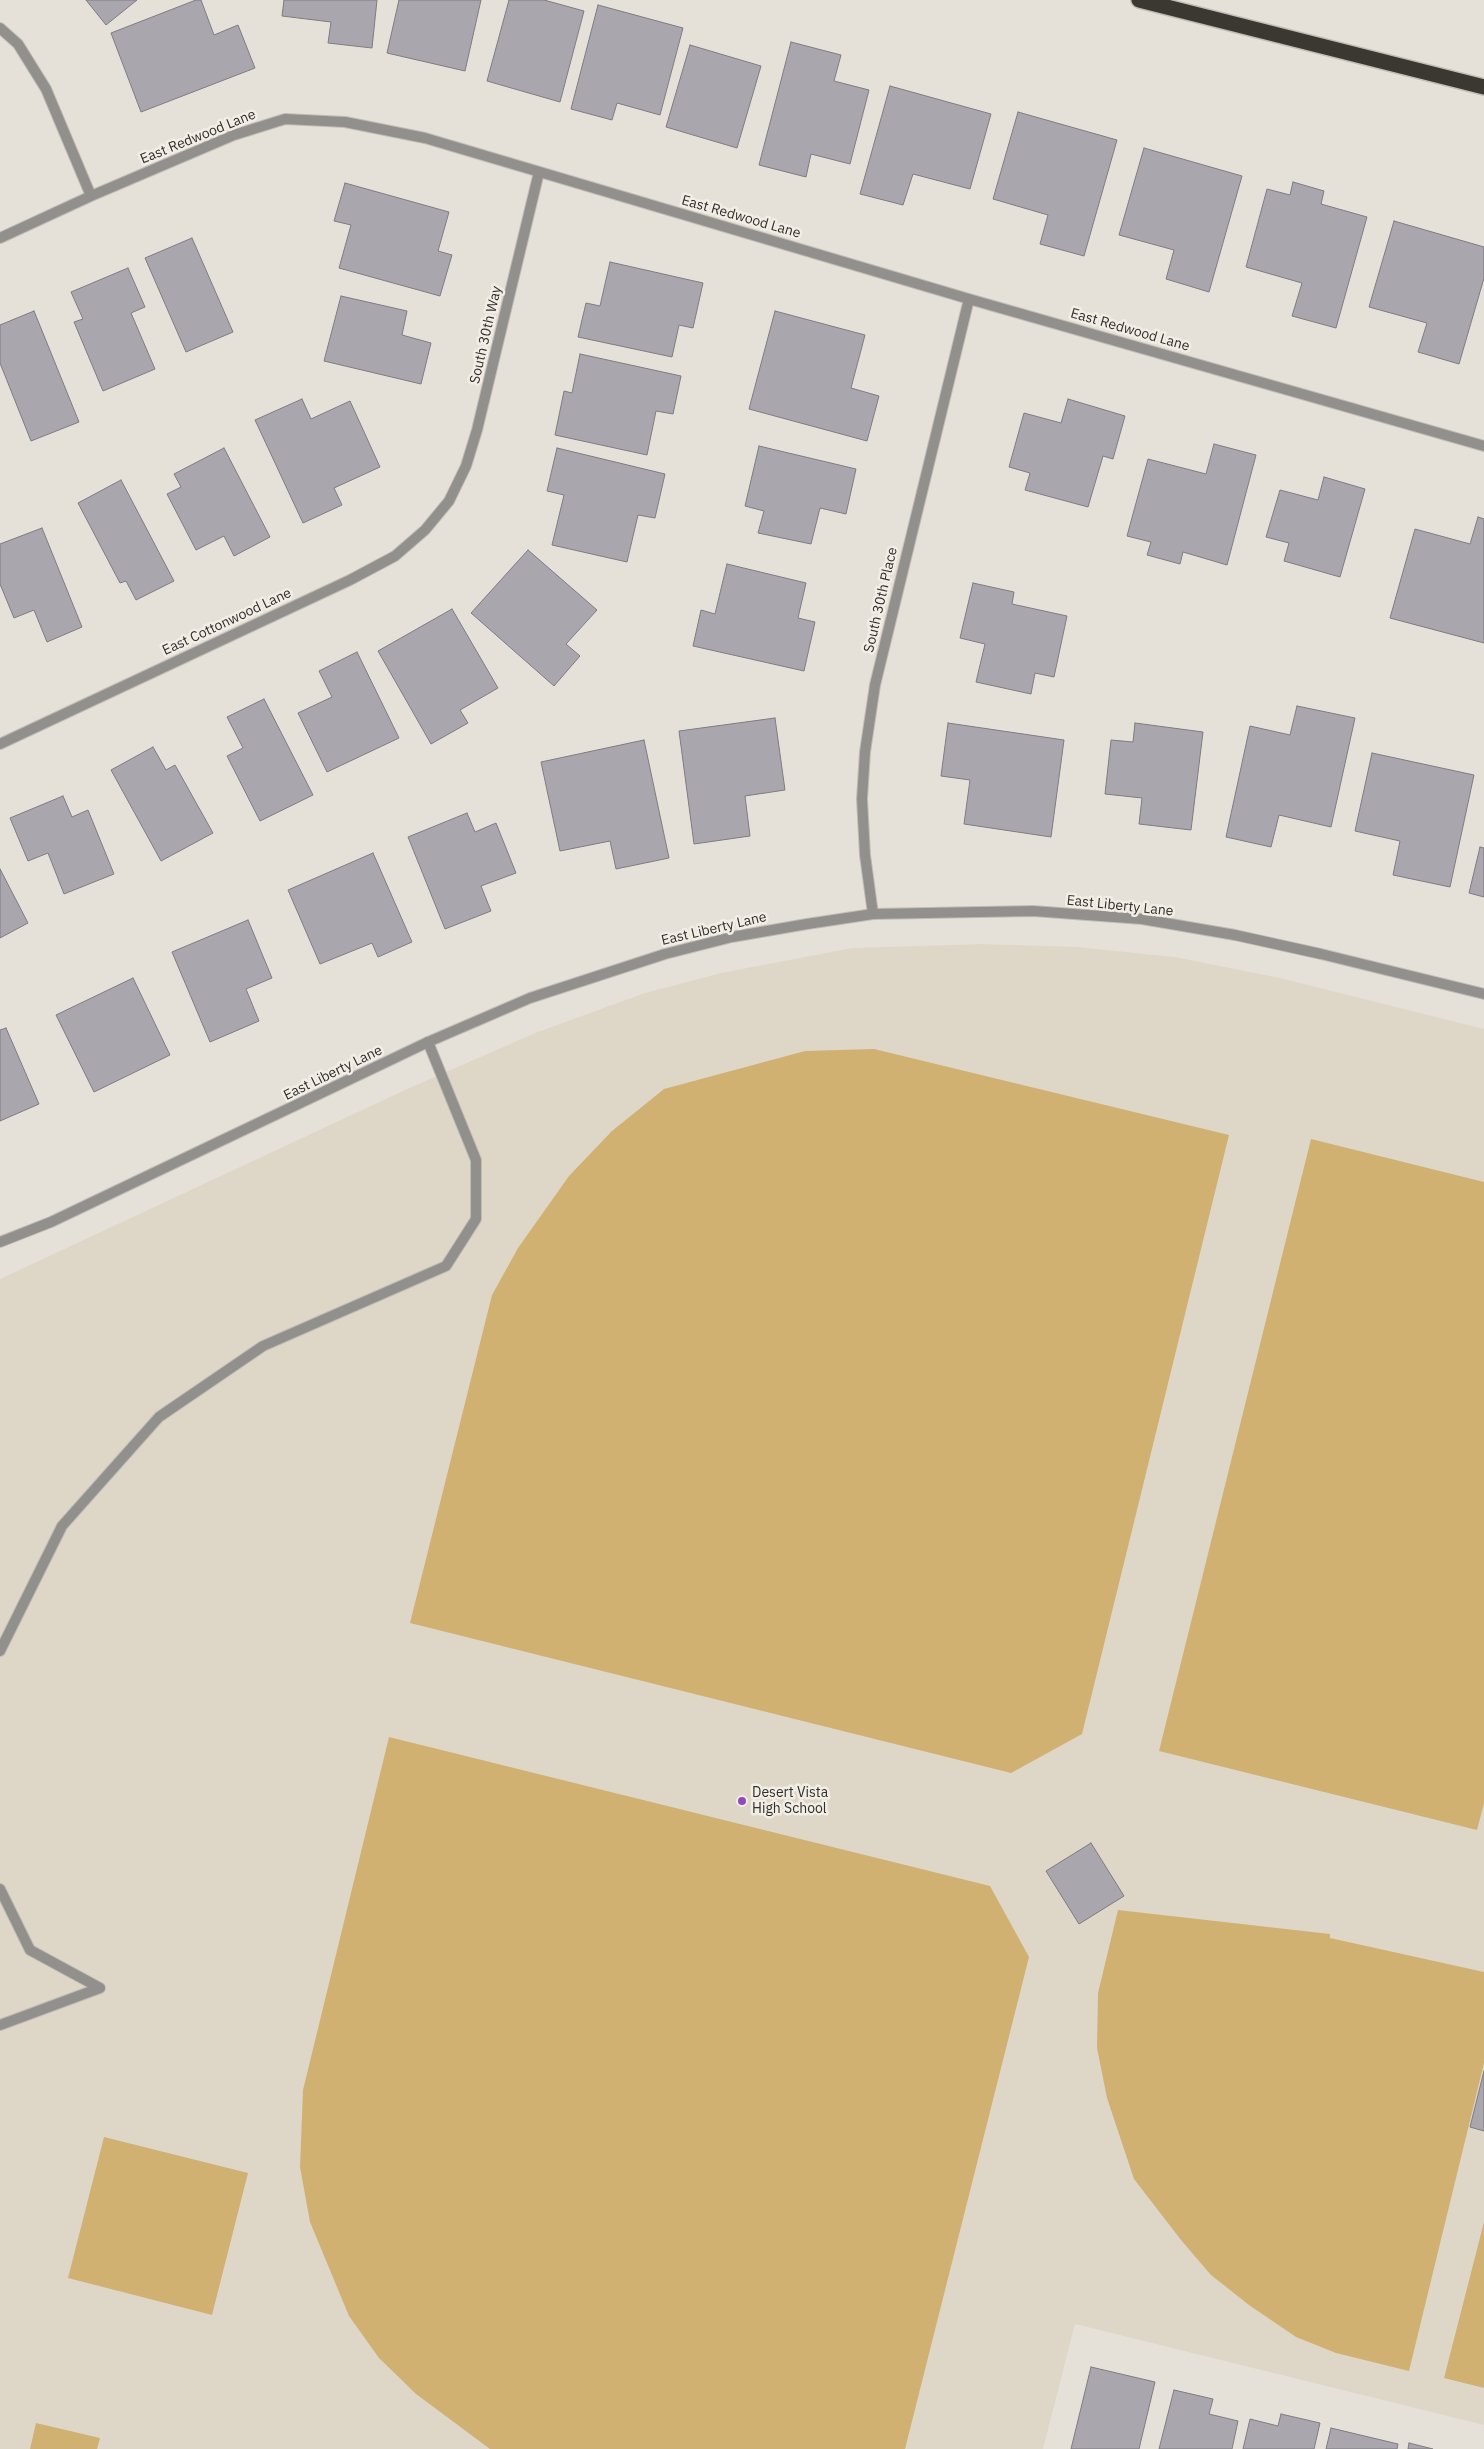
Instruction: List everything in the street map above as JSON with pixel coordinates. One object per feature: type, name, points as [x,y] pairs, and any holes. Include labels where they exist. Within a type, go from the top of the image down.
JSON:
[{"type":"highway","points":[[1139,0],[1484,87]]},
{"type":"street","points":[[0,28],[18,44],[46,89],[91,196]]},
{"type":"street","name":"East Redwood Lane","points":[[0,238],[91,196],[234,135],[285,119],[345,122],[425,138],[969,298],[1484,446]]},
{"type":"street","name":"South 30th Way","points":[[449,501],[466,466],[477,430],[539,172]]},
{"type":"street","name":"South 30th Place","points":[[873,914],[865,855],[862,799],[875,685],[969,298]]},
{"type":"street","name":"East Cottonwood Lane","points":[[0,744],[350,580],[395,556],[425,530],[449,501]]},
{"type":"street","name":"East Liberty Lane","points":[[0,1242],[60,1218],[428,1042],[530,998],[665,954],[732,937],[873,914],[1033,911],[1142,919],[1235,935],[1484,994]]},
{"type":"street","points":[[0,1651],[62,1526],[159,1417],[263,1346],[446,1266],[476,1219],[476,1160],[428,1042]]},
{"type":"street","points":[[0,1889],[30,1950],[100,1988],[0,2025]]},
{"type":"shaded area","name":"Desert Vista High School","points":[[981,944],[1077,947],[1175,957],[1280,978],[1484,1029],[1484,2425],[1075,2324],[1043,2449],[0,2449],[0,1279],[405,1090],[535,1033],[645,993],[721,973],[852,948]]},
{"type":"shaded area","points":[[874,1049],[1229,1135],[1082,1734],[1011,1773],[410,1623],[492,1295],[518,1248],[569,1176],[612,1131],[664,1089],[805,1051]]},
{"type":"shaded area","points":[[1311,1139],[1484,1182],[1484,1803],[1477,1830],[1159,1751]]},
{"type":"shaded area","points":[[389,1737],[990,1886],[1029,1957],[905,2449],[490,2449],[416,2394],[379,2358],[349,2316],[310,2222],[300,2167],[303,2090]]},
{"type":"shaded area","points":[[1118,1910],[1330,1934],[1330,1938],[1484,1972],[1484,2063],[1409,2371],[1336,2353],[1296,2337],[1249,2305],[1211,2275],[1181,2240],[1134,2179],[1107,2098],[1097,2048],[1098,1993]]},
{"type":"shaded area","points":[[104,2137],[248,2173],[212,2315],[68,2278]]},
{"type":"shaded area","points":[[1484,2222],[1484,2388],[1444,2378]]},
{"type":"shaded area","points":[[36,2423],[100,2438],[97,2449],[30,2449]]},
{"type":"building","points":[[86,0],[137,0],[106,25]]},
{"type":"building","points":[[196,0],[201,0],[214,35],[238,25],[255,68],[141,112],[111,33]]},
{"type":"building","points":[[284,0],[377,0],[372,48],[328,43],[331,22],[282,16]]},
{"type":"building","points":[[399,0],[481,0],[465,71],[387,53]]},
{"type":"building","points":[[509,0],[544,0],[584,11],[560,102],[487,81]]},
{"type":"building","points":[[598,5],[683,28],[660,115],[617,103],[612,120],[571,109]]},
{"type":"building","points":[[791,42],[841,55],[834,81],[869,90],[850,164],[811,154],[806,177],[759,165]]},
{"type":"building","points":[[690,45],[761,66],[737,148],[666,127]]},
{"type":"building","points":[[890,86],[991,114],[970,189],[913,174],[903,205],[860,194]]},
{"type":"building","points":[[1018,112],[1117,140],[1084,256],[1040,244],[1048,215],[993,199]]},
{"type":"building","points":[[1144,148],[1242,176],[1209,292],[1166,279],[1174,250],[1119,235]]},
{"type":"building","points":[[1293,182],[1324,191],[1321,204],[1367,217],[1336,328],[1292,316],[1302,283],[1246,267],[1267,189],[1290,195]]},
{"type":"building","points":[[345,183],[449,212],[438,251],[452,255],[440,296],[339,268],[351,225],[334,221]]},
{"type":"building","points":[[1394,221],[1484,247],[1484,278],[1459,364],[1418,352],[1427,323],[1369,307]]},
{"type":"building","points":[[192,238],[233,332],[186,352],[145,258]]},
{"type":"building","points":[[610,262],[703,283],[693,328],[679,325],[672,357],[578,337],[586,303],[600,306]]},
{"type":"building","points":[[128,268],[145,307],[131,313],[155,369],[103,391],[74,322],[83,319],[71,292]]},
{"type":"building","points":[[341,296],[407,311],[402,335],[431,343],[421,384],[324,361]]},
{"type":"building","points":[[34,311],[79,422],[31,441],[0,363],[0,325]]},
{"type":"building","points":[[775,311],[865,335],[851,388],[879,396],[867,441],[749,409]]},
{"type":"building","points":[[580,354],[681,376],[673,414],[656,411],[647,455],[555,435],[564,391],[572,393]]},
{"type":"building","points":[[302,399],[311,419],[350,401],[380,467],[334,488],[342,505],[303,523],[255,420]]},
{"type":"building","points":[[1068,399],[1125,416],[1113,459],[1103,456],[1088,507],[1025,490],[1030,473],[1009,467],[1024,413],[1061,423]]},
{"type":"building","points":[[1214,444],[1256,455],[1227,565],[1183,552],[1180,564],[1147,555],[1151,542],[1127,536],[1148,459],[1206,474]]},
{"type":"building","points":[[759,446],[856,469],[846,514],[820,508],[811,544],[758,533],[764,511],[745,506]]},
{"type":"building","points":[[224,448],[270,537],[234,556],[224,536],[196,550],[167,494],[181,487],[174,474]]},
{"type":"building","points":[[557,448],[665,474],[655,518],[638,515],[627,562],[552,545],[564,495],[547,491]]},
{"type":"building","points":[[1324,477],[1365,489],[1340,577],[1284,561],[1289,543],[1266,537],[1280,490],[1318,500]]},
{"type":"building","points":[[121,480],[174,581],[136,600],[126,581],[120,583],[78,503]]},
{"type":"building","points":[[1478,517],[1484,519],[1484,643],[1390,618],[1415,529],[1470,544]]},
{"type":"building","points":[[42,528],[82,627],[47,642],[34,610],[14,618],[0,584],[0,544]]},
{"type":"building","points":[[528,550],[597,610],[566,644],[580,656],[554,686],[471,613]]},
{"type":"building","points":[[727,564],[806,583],[798,618],[815,622],[804,671],[693,646],[701,610],[715,614]]},
{"type":"building","points":[[973,583],[1014,592],[1012,604],[1067,616],[1054,677],[1035,673],[1031,694],[976,682],[985,644],[960,638]]},
{"type":"building","points":[[452,609],[498,688],[460,710],[468,723],[431,744],[378,651]]},
{"type":"building","points":[[357,652],[399,738],[327,772],[298,713],[332,697],[319,671]]},
{"type":"building","points":[[264,699],[313,795],[260,821],[227,756],[243,748],[227,717]]},
{"type":"building","points":[[1297,706],[1355,718],[1331,827],[1279,815],[1271,847],[1226,837],[1250,726],[1290,735]]},
{"type":"building","points":[[775,718],[785,790],[745,796],[750,836],[694,844],[679,731]]},
{"type":"building","points":[[948,723],[1064,740],[1051,837],[964,824],[970,780],[941,776]]},
{"type":"building","points":[[1135,723],[1203,732],[1191,830],[1139,824],[1142,798],[1105,794],[1111,740],[1133,742]]},
{"type":"building","points":[[644,740],[669,858],[616,869],[610,841],[560,851],[541,762]]},
{"type":"building","points":[[153,747],[166,770],[175,765],[213,833],[161,861],[111,770]]},
{"type":"building","points":[[1372,753],[1474,775],[1450,887],[1393,875],[1400,841],[1355,831]]},
{"type":"building","points":[[63,796],[72,817],[88,810],[114,874],[64,894],[48,853],[28,861],[10,818]]},
{"type":"building","points":[[467,813],[475,832],[496,823],[516,873],[481,886],[491,911],[445,929],[408,837]]},
{"type":"building","points":[[1480,847],[1484,848],[1484,897],[1469,893]]},
{"type":"building","points":[[373,853],[412,942],[378,957],[372,943],[320,964],[288,890]]},
{"type":"building","points":[[0,869],[28,923],[0,938]]},
{"type":"building","points":[[248,920],[272,978],[246,989],[259,1021],[210,1042],[172,952]]},
{"type":"building","points":[[133,978],[170,1055],[94,1092],[56,1015]]},
{"type":"building","points":[[6,1028],[39,1104],[0,1121],[0,1030]]},
{"type":"building","points":[[1091,1843],[1124,1896],[1079,1924],[1046,1871]]},
{"type":"building","points":[[1484,2071],[1484,2131],[1470,2127]]},
{"type":"building","points":[[1091,2367],[1155,2382],[1139,2449],[1071,2449]]},
{"type":"building","points":[[1174,2390],[1213,2399],[1209,2414],[1238,2421],[1232,2449],[1159,2449]]},
{"type":"building","points":[[1281,2414],[1320,2423],[1314,2449],[1243,2449],[1250,2419],[1278,2426]]},
{"type":"building","points":[[1331,2428],[1398,2444],[1397,2449],[1326,2449]]},
{"type":"building","points":[[1409,2443],[1433,2449],[1408,2449]]},
{"type":"place","name":"Desert Vista High School","points":[[742,1801]]}]
